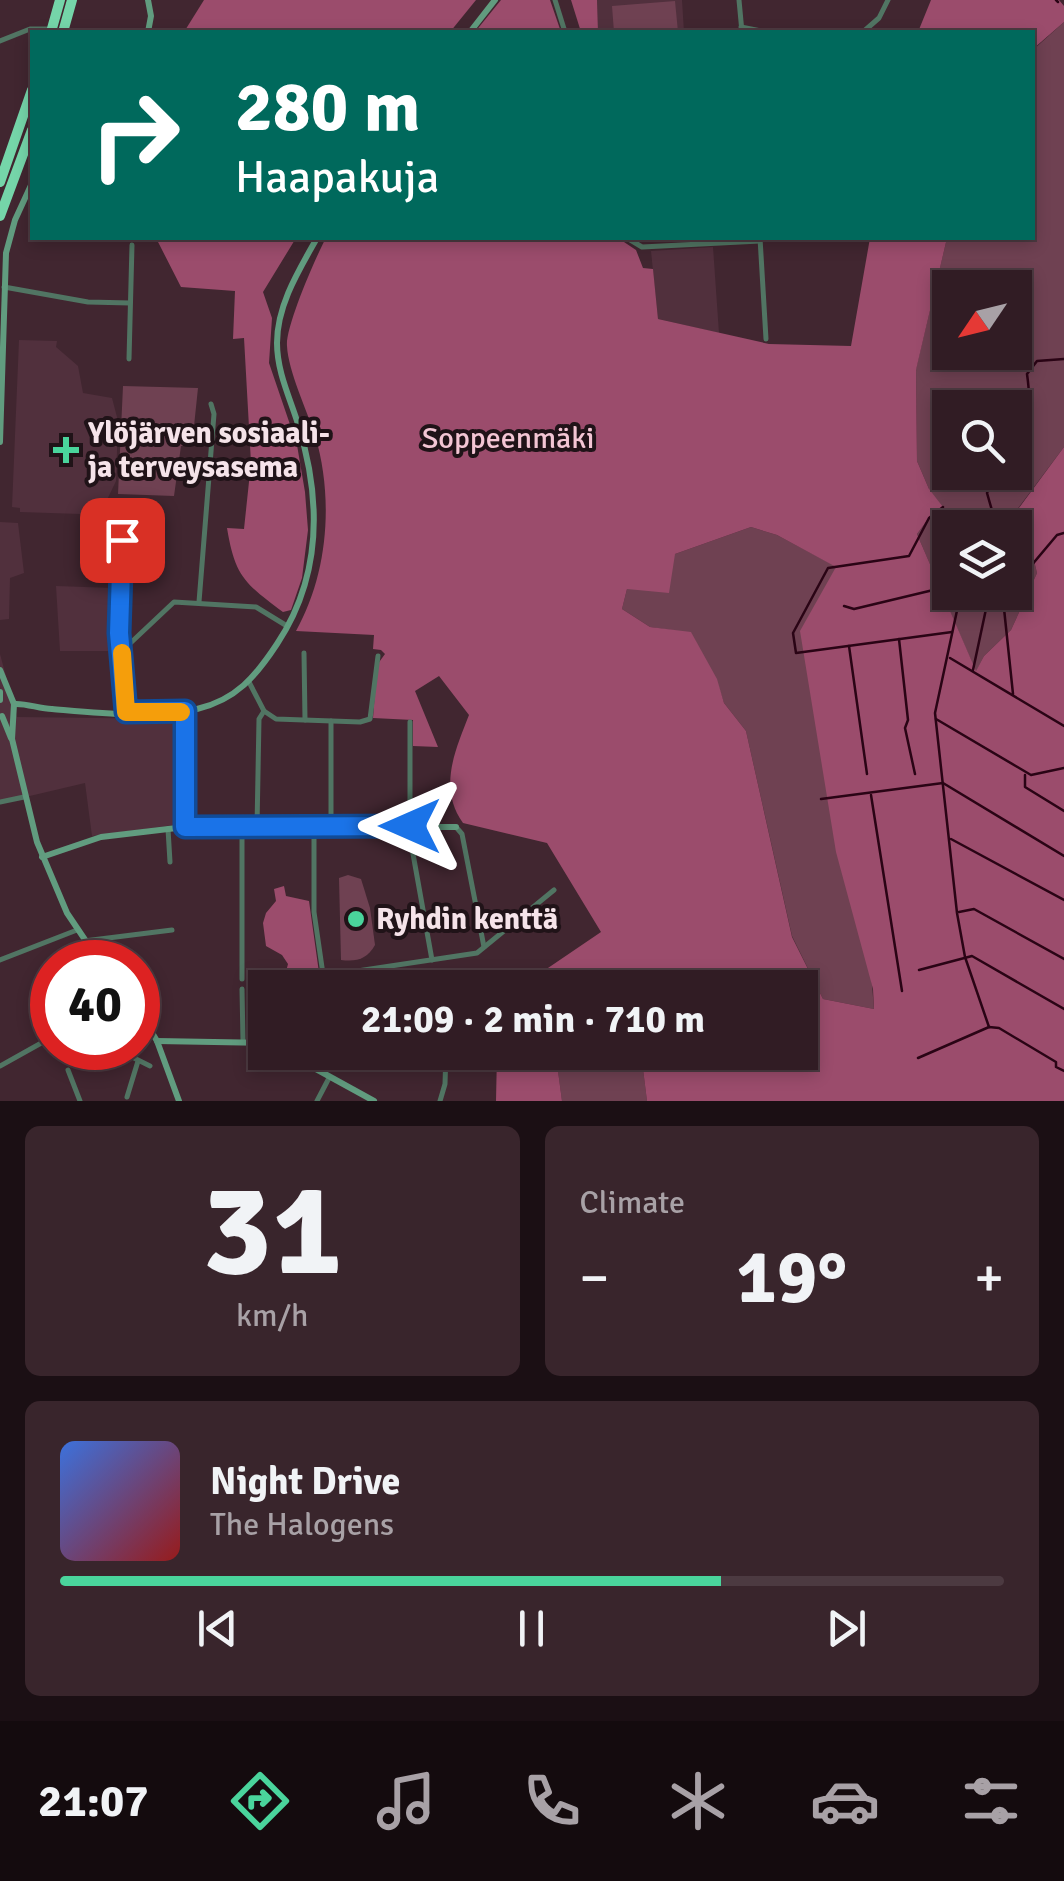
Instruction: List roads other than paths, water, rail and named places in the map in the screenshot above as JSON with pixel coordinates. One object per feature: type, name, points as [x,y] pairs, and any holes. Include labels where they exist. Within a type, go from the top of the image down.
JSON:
[{"type":"highway","points":[[48,30],[60,0]]},
{"type":"highway","points":[[64,30],[72,0]]},
{"type":"highway","points":[[0,182],[30,96]]},
{"type":"highway","points":[[0,216],[30,135]]},
{"type":"main road","points":[[148,0],[149,30]]},
{"type":"main road","points":[[472,30],[495,0]]},
{"type":"main road","points":[[0,442],[8,240],[30,188]]},
{"type":"main road","points":[[0,692],[0,700],[13,706],[185,711],[222,700],[249,682],[289,627],[307,583],[315,526],[309,467],[279,364],[278,332],[286,298],[317,240]]},
{"type":"main road","points":[[0,670],[13,706],[12,739]]},
{"type":"main road","points":[[13,706],[1,715],[12,739],[42,857],[83,940]]},
{"type":"main road","points":[[42,857],[101,837],[168,828],[456,827]]},
{"type":"main road","points":[[160,1041],[248,1041]]},
{"type":"main road","points":[[160,1049],[179,1101]]},
{"type":"main road","points":[[316,1070],[374,1101]]},
{"type":"street","points":[[555,0],[565,30]]},
{"type":"street","points":[[739,0],[741,30]]},
{"type":"street","points":[[865,30],[880,18],[888,0]]},
{"type":"street","points":[[0,40],[30,29],[39,30]]},
{"type":"street","points":[[630,240],[642,247],[760,240],[766,339]]},
{"type":"street","points":[[129,360],[132,245]]},
{"type":"street","points":[[4,287],[88,302],[130,302]]},
{"type":"street","points":[[199,602],[214,414],[211,404]]},
{"type":"street","points":[[122,540],[119,633],[126,712]]},
{"type":"street","points":[[122,652],[170,604],[199,602],[256,607],[289,627]]},
{"type":"street","points":[[304,653],[305,720]]},
{"type":"street","points":[[249,682],[264,711],[276,719],[370,719],[378,656]]},
{"type":"street","points":[[185,711],[185,827]]},
{"type":"street","points":[[257,827],[259,719],[264,711]]},
{"type":"street","points":[[331,721],[331,826]]},
{"type":"street","points":[[410,722],[410,826],[432,960]]},
{"type":"street","points":[[0,802],[24,797]]},
{"type":"street","points":[[314,826],[314,912],[323,970]]},
{"type":"street","points":[[242,827],[242,980]]},
{"type":"street","points":[[456,827],[462,834],[484,947]]},
{"type":"street","points":[[168,828],[170,862]]},
{"type":"street","points":[[364,970],[477,953],[554,890]]},
{"type":"street","points":[[0,960],[77,930]]},
{"type":"street","points":[[92,940],[172,930]]},
{"type":"street","points":[[242,989],[243,1041]]},
{"type":"street","points":[[0,1066],[30,1049]]},
{"type":"street","points":[[68,1070],[80,1101]]},
{"type":"street","points":[[127,1097],[135,1070]]},
{"type":"street","points":[[440,1101],[446,1070]]},
{"type":"street","points":[[317,1101],[329,1078]]},
{"type":"waterway","points":[[1028,390],[1027,374],[1037,361],[1064,359]]},
{"type":"waterway","points":[[988,490],[992,510]]},
{"type":"waterway","points":[[943,507],[929,518],[909,556],[828,568],[793,633],[796,653],[952,632]]},
{"type":"waterway","points":[[1032,565],[1057,535],[1064,533]]},
{"type":"waterway","points":[[844,606],[854,609],[932,590]]},
{"type":"waterway","points":[[957,610],[935,713],[957,913],[965,957],[989,1027]]},
{"type":"waterway","points":[[973,670],[986,610]]},
{"type":"waterway","points":[[1004,610],[1013,694]]},
{"type":"waterway","points":[[899,639],[908,720],[905,728],[915,774]]},
{"type":"waterway","points":[[849,646],[867,774]]},
{"type":"waterway","points":[[950,658],[1064,726]]},
{"type":"waterway","points":[[936,719],[1031,775],[1064,768]]},
{"type":"waterway","points":[[1025,775],[1025,787],[1064,811]]},
{"type":"waterway","points":[[821,799],[943,783],[1064,856]]},
{"type":"waterway","points":[[871,795],[902,991]]},
{"type":"waterway","points":[[951,839],[1064,900]]},
{"type":"waterway","points":[[959,912],[974,909],[1064,959]]},
{"type":"waterway","points":[[919,970],[972,956],[1064,1009]]},
{"type":"waterway","points":[[918,1058],[989,1027],[999,1028],[1056,1062],[1056,1067],[1064,1071]]},
{"type":"place","name":"Ylöjärven sosiaali- ja terveysasema","points":[[66,450]]},
{"type":"place","name":"Ryhdin kenttä","points":[[356,919]]},
{"type":"park label","name":"Soppeenmäki","points":[[508,438]]}]
